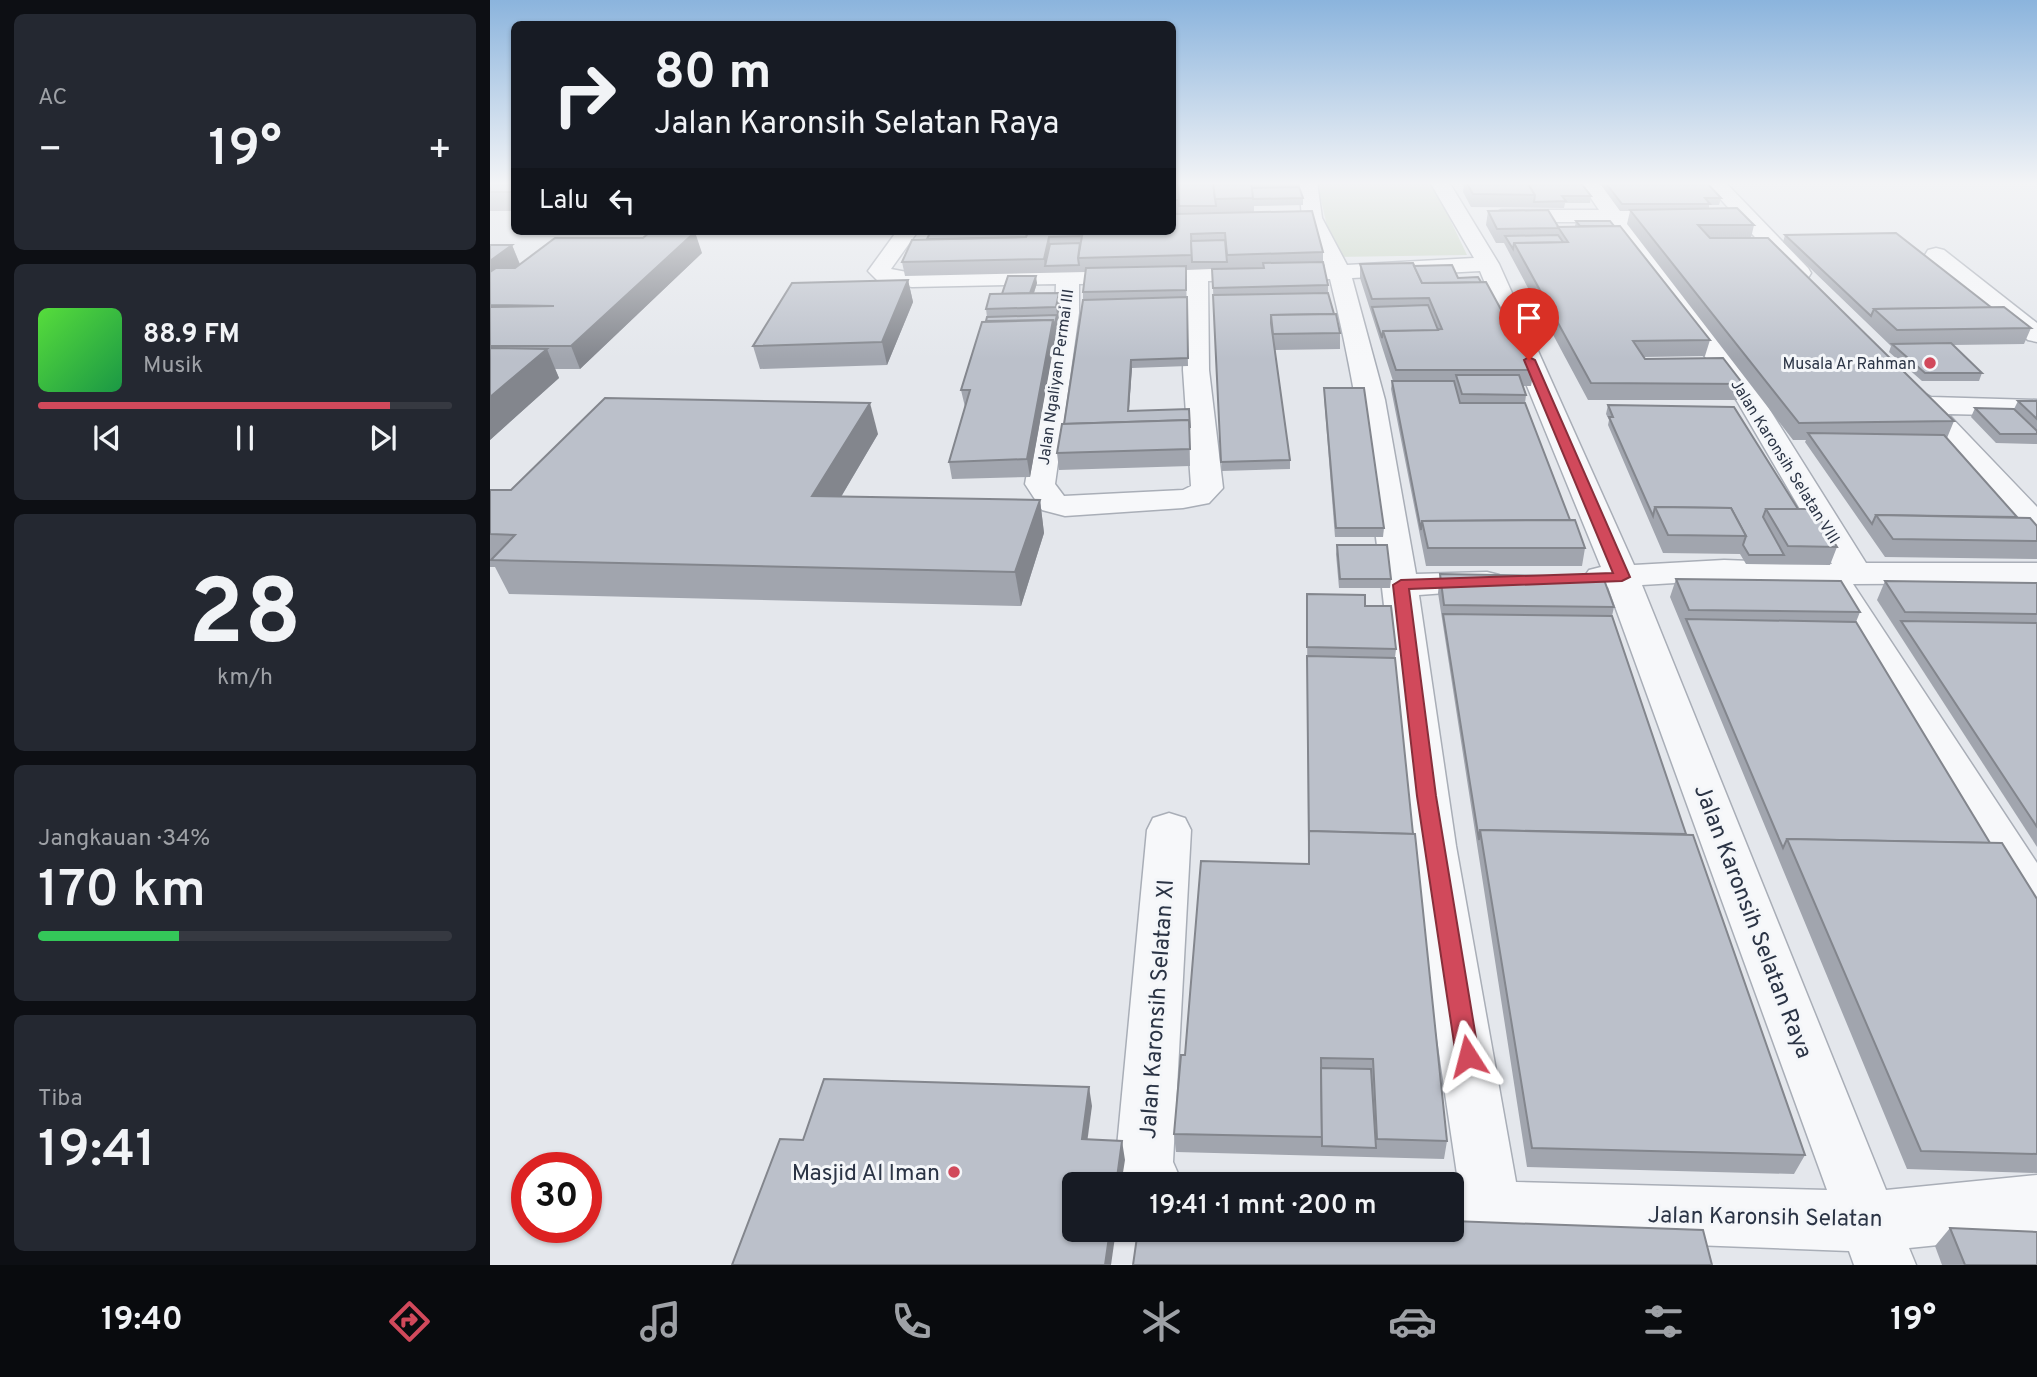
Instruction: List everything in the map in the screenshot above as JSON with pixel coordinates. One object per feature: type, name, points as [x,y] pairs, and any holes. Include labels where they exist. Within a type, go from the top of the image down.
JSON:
[{"type":"street","points":[[901,241],[879,271],[887,277],[912,280],[1339,272],[1488,264]]},
{"type":"street","points":[[1324,241],[1339,272],[1363,350],[1401,585],[1472,1211]]},
{"type":"street","points":[[1474,241],[1488,264],[1622,577]]},
{"type":"street","name":"Jalan Karonsih Selatan VIII","points":[[1633,241],[1750,400],[1842,574],[2037,902]]},
{"type":"street","points":[[1769,241],[1820,295]]},
{"type":"street","points":[[1936,255],[2037,335]]},
{"type":"street","name":"Jalan Ngaliyan Permai III","points":[[1068,276],[1067,313],[1040,484],[1054,503],[1065,506],[1183,499],[1198,496],[1207,488],[1196,370],[1197,275]]},
{"type":"street","points":[[1895,375],[2037,526]]},
{"type":"street","points":[[1923,405],[2037,408]]},
{"type":"street","points":[[1571,579],[1724,570],[2032,578]]},
{"type":"street","name":"Jalan Karonsih Selatan Raya","points":[[1622,577],[1877,1244]]},
{"type":"street","points":[[1401,585],[1520,580]]},
{"type":"street","name":"Jalan Karonsih Selatan XI","points":[[1146,1172],[1144,1168],[1169,830]]},
{"type":"street","name":"Jalan Karonsih Selatan","points":[[1472,1211],[1614,1212],[1877,1244],[2037,1205]]},
{"type":"green space","points":[[1330,241],[1460,241],[1467,255],[1334,257]]},
{"type":"building","points":[[551,241],[685,241],[571,346],[490,346],[490,307],[554,306],[490,305],[490,272],[496,268],[515,268]]},
{"type":"building","points":[[912,241],[1048,241],[1044,259],[902,262]]},
{"type":"building","points":[[1081,241],[1191,241],[1192,255],[1078,258]]},
{"type":"building","points":[[1191,241],[1225,241],[1227,262],[1192,262]]},
{"type":"building","points":[[1226,241],[1320,241],[1323,252],[1227,255]]},
{"type":"building","points":[[1508,241],[1563,242],[1514,243],[1513,249]]},
{"type":"building","points":[[1632,241],[1710,340],[1633,341],[1645,359],[1723,358],[1743,384],[1591,383],[1514,243]]},
{"type":"building","points":[[1655,241],[1771,241],[1954,421],[1799,423]]},
{"type":"building","points":[[1791,241],[1906,241],[1992,308],[1874,309],[1871,316]]},
{"type":"building","points":[[1080,243],[1079,265],[1045,266],[1050,244]]},
{"type":"building","points":[[490,245],[512,245],[490,261]]},
{"type":"building","points":[[1323,262],[1328,285],[1213,288],[1212,269],[1264,268],[1263,263]]},
{"type":"building","points":[[1413,263],[1422,283],[1486,282],[1534,370],[1396,370],[1383,331],[1442,329],[1429,298],[1372,299],[1360,264]]},
{"type":"building","points":[[1452,265],[1458,278],[1478,277],[1481,282],[1422,283],[1414,266]]},
{"type":"building","points":[[1186,266],[1186,290],[1083,292],[1086,268]]},
{"type":"building","points":[[1008,276],[1036,276],[1030,293],[1002,294]]},
{"type":"building","points":[[908,280],[882,342],[753,346],[792,283]]},
{"type":"building","points":[[1059,293],[1056,307],[986,309],[990,294]]},
{"type":"building","points":[[1328,293],[1334,314],[1271,315],[1290,460],[1221,462],[1213,295]]},
{"type":"building","points":[[1187,297],[1188,358],[1131,360],[1128,411],[1189,409],[1190,428],[1189,420],[1064,424],[1083,300]]},
{"type":"building","points":[[1428,305],[1438,330],[1383,331],[1382,338],[1372,307]]},
{"type":"building","points":[[2004,307],[2031,328],[1897,330],[1874,309]]},
{"type":"building","points":[[1336,314],[1340,333],[1273,334],[1271,315]]},
{"type":"building","points":[[1057,315],[1054,327],[1053,320],[986,321],[987,317]]},
{"type":"building","points":[[1053,320],[1027,459],[949,462],[970,390],[961,390],[982,322]]},
{"type":"building","points":[[1951,343],[1982,373],[1925,373],[1892,344]]},
{"type":"building","points":[[490,348],[547,349],[490,397]]},
{"type":"building","points":[[1456,375],[1519,375],[1526,395],[1462,394]]},
{"type":"building","points":[[1392,381],[1454,381],[1460,403],[1525,403],[1570,520],[1422,521],[1421,530]]},
{"type":"building","points":[[1324,388],[1364,388],[1384,528],[1336,528]]},
{"type":"building","points":[[605,398],[870,403],[812,496],[1040,500],[1015,572],[491,560],[515,535],[490,534],[490,490],[511,490]]},
{"type":"building","points":[[2018,401],[2037,401],[2037,419]]},
{"type":"building","points":[[1608,405],[1734,407],[1798,509],[1766,509],[1763,517],[1784,555],[1749,555],[1743,545],[1746,536],[1731,508],[1655,507],[1653,516],[1609,417],[1613,417]]},
{"type":"building","points":[[1975,408],[2014,409],[2037,434],[2000,434]]},
{"type":"building","points":[[1189,420],[1190,449],[1057,453],[1062,424]]},
{"type":"building","points":[[1808,433],[1944,435],[2017,517],[1876,515],[1872,524]]},
{"type":"building","points":[[1655,507],[1731,508],[1746,536],[1668,535]]},
{"type":"building","points":[[1766,509],[1814,509],[1837,547],[1788,546]]},
{"type":"building","points":[[1876,515],[2030,518],[2037,526],[2037,541],[1893,539]]},
{"type":"building","points":[[1575,520],[1585,548],[1428,548],[1422,521]]},
{"type":"building","points":[[1337,545],[1387,545],[1391,579],[1340,579]]},
{"type":"building","points":[[1440,574],[1603,577],[1614,607],[1444,605]]},
{"type":"building","points":[[1676,579],[1841,581],[1860,612],[1689,610]]},
{"type":"building","points":[[1885,581],[2037,583],[2037,614],[1905,612]]},
{"type":"building","points":[[1307,594],[1365,595],[1365,606],[1391,606],[1396,649],[1307,647]]},
{"type":"building","points":[[1443,614],[1612,616],[1686,834],[1480,830],[1479,840]]},
{"type":"building","points":[[1686,619],[1856,622],[1990,843],[1787,839],[1783,848]]},
{"type":"building","points":[[1901,621],[2037,623],[2037,827]]},
{"type":"building","points":[[1307,656],[1395,658],[1413,834],[1309,831],[1309,841]]},
{"type":"building","points":[[1480,830],[1693,835],[1805,1155],[1532,1148]]},
{"type":"building","points":[[1309,831],[1415,834],[1447,1141],[1377,1139],[1373,1059],[1321,1058],[1322,1137],[1174,1134],[1181,1055],[1185,1055],[1201,861],[1309,864]]},
{"type":"building","points":[[1787,839],[2002,843],[2037,899],[2037,1154],[1921,1151]]},
{"type":"building","points":[[1321,1068],[1371,1069],[1376,1148],[1322,1146]]},
{"type":"building","name":"Masjid Al Iman","points":[[824,1079],[1089,1087],[1082,1139],[1122,1141],[1118,1172],[1062,1172],[1062,1242],[1108,1242],[1105,1265],[732,1265],[780,1139],[803,1140]]},
{"type":"building","points":[[1464,1221],[1703,1230],[1712,1265],[1133,1265],[1136,1242],[1464,1242]]},
{"type":"building","points":[[1950,1228],[2037,1232],[2037,1265],[1965,1265]]},
{"type":"place","name":"Musala Ar Rahman","points":[[1930,363]]},
{"type":"place","name":"Masjid Al Iman","points":[[954,1172]]},
{"type":"route","points":[[1468,1056],[1426,796],[1401,585],[1622,577],[1529,360]]}]
